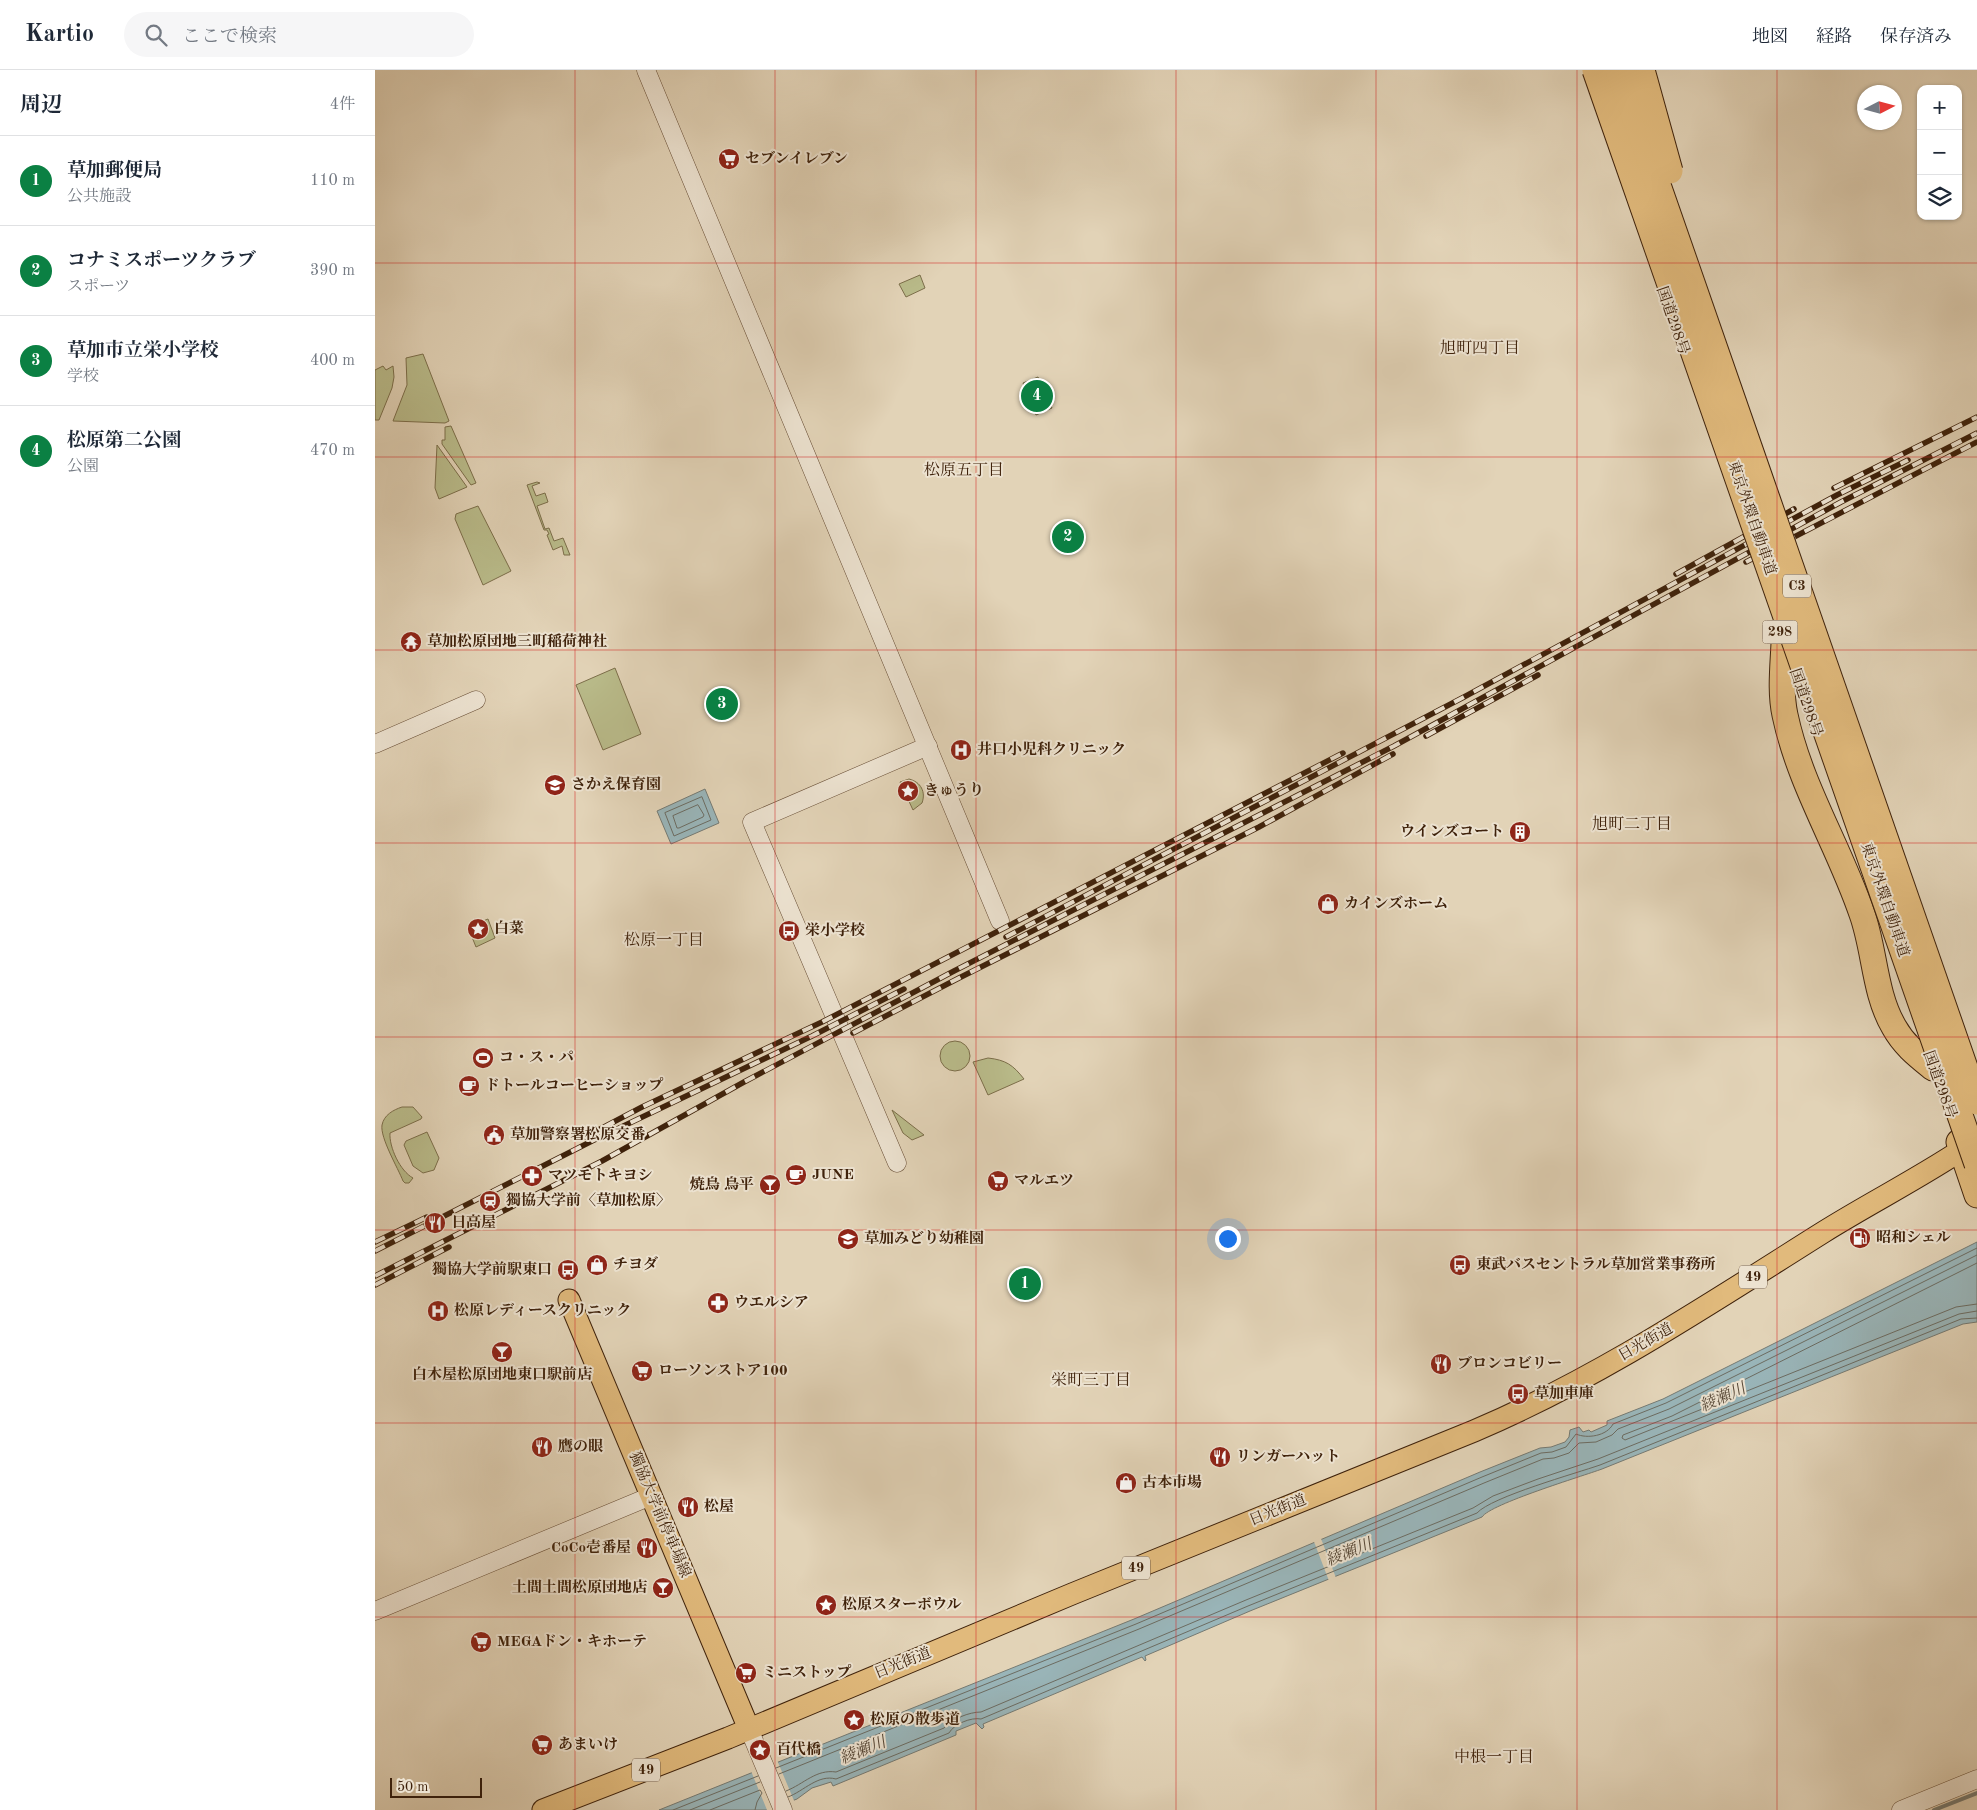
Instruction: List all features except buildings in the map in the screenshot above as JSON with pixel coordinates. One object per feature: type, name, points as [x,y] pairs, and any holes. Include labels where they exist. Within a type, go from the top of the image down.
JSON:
[{"type":"highway","name":"国道298号","points":[[1585,70],[1933,1068],[1972,1151],[1977,1194]]},
{"type":"highway","points":[[1591,70],[1611,118]]},
{"type":"highway","name":"東京外環自動車道","points":[[1595,70],[1972,1151]]},
{"type":"highway","name":"東京外環自動車道","points":[[1618,70],[1977,1102]]},
{"type":"highway","name":"298","points":[[1629,70],[1687,242],[1977,1071]]},
{"type":"highway","points":[[1642,70],[1741,424]]},
{"type":"main road","name":"日光街道","points":[[543,1810],[749,1729],[1525,1409],[1564,1390],[1674,1327],[1829,1229],[1925,1173],[1972,1151]]},
{"type":"main road","name":"獨協大学前停車場線","points":[[569,1300],[749,1729]]},
{"type":"street","points":[[646,70],[1001,921]]},
{"type":"street","points":[[375,744],[476,700]]},
{"type":"street","points":[[897,1163],[752,822],[928,746]]},
{"type":"street","points":[[375,1611],[651,1496]]},
{"type":"street","points":[[749,1729],[783,1810]]},
{"type":"street","points":[[1901,1810],[1977,1779]]},
{"type":"green space","points":[[920,275],[925,288],[906,297],[899,284]]},
{"type":"green space","points":[[423,354],[449,421],[445,423],[393,421],[407,385],[406,358]]},
{"type":"green space","points":[[383,366],[386,370],[393,366],[394,377],[392,388],[379,420],[375,420],[375,370]]},
{"type":"green space","points":[[1038,377],[1052,408],[1036,415],[1023,383]]},
{"type":"green space","points":[[451,426],[476,483],[471,485],[442,444],[442,440],[445,440],[445,427]]},
{"type":"green space","points":[[437,445],[467,487],[439,499],[435,488]]},
{"type":"green space","points":[[540,483],[532,486],[536,496],[545,493],[548,502],[537,506],[545,529],[549,528],[554,541],[563,538],[570,555],[564,555],[562,546],[553,550],[547,535],[549,534],[547,530],[544,530],[527,485]]},
{"type":"green space","points":[[478,506],[511,571],[483,585],[455,519],[456,514]]},
{"type":"green space","points":[[615,668],[641,734],[603,750],[576,685]]},
{"type":"green space","points":[[909,779],[917,782],[923,791],[922,803],[913,810],[900,782]]},
{"type":"green space","points":[[488,919],[495,938],[476,947],[468,927]]},
{"type":"green space","points":[[955,1041],[961,1042],[969,1050],[969,1062],[961,1070],[955,1071],[949,1070],[941,1062],[940,1056],[941,1050],[949,1042]]},
{"type":"green space","points":[[988,1058],[1009,1064],[1024,1079],[988,1095],[973,1062]]},
{"type":"green space","points":[[402,1107],[413,1107],[422,1117],[390,1133],[391,1145],[396,1158],[408,1175],[413,1178],[409,1183],[403,1181],[386,1145],[382,1131],[383,1121],[387,1116],[392,1111]]},
{"type":"green space","points":[[892,1110],[924,1135],[912,1140],[903,1133]]},
{"type":"green space","points":[[427,1132],[439,1158],[434,1170],[423,1173],[413,1166],[404,1145],[406,1141]]},
{"type":"water","points":[[705,789],[719,823],[671,844],[657,811]]},
{"type":"water","name":"綾瀬川","points":[[1977,1242],[1977,1322],[1963,1324],[1602,1469],[1518,1498],[1489,1511],[1482,1517],[1250,1611],[1145,1656],[1145,1661],[1142,1657],[983,1724],[984,1727],[982,1729],[976,1723],[956,1731],[956,1735],[833,1786],[831,1782],[812,1788],[797,1799],[768,1810],[659,1810],[1134,1619],[1480,1472],[1540,1448],[1551,1447],[1565,1442],[1569,1437],[1570,1430],[1579,1427],[1583,1432],[1589,1430],[1591,1432],[1607,1425],[1607,1421],[1663,1399]]},
{"type":"pier","points":[[1320,1536],[1336,1578],[1329,1581],[1313,1539]]},
{"type":"pier","points":[[777,1760],[795,1803],[775,1810],[767,1810],[751,1771]]},
{"type":"waterway","points":[[1934,1810],[1977,1793]]},
{"type":"railway","points":[[1834,488],[1977,417]]},
{"type":"railway","points":[[375,1276],[602,1161],[744,1082],[954,971],[1394,746],[1841,502],[1977,433]]},
{"type":"railway","points":[[1746,562],[1977,442]]},
{"type":"railway","points":[[1006,937],[1464,697],[1837,495],[1908,460]]},
{"type":"railway","points":[[1676,574],[1794,509]]},
{"type":"railway","points":[[1426,736],[1538,675]]},
{"type":"railway","points":[[585,1137],[642,1107],[822,1022],[1343,753]]},
{"type":"railway","points":[[853,1033],[1259,827],[1393,754]]},
{"type":"railway","points":[[375,1251],[592,1141],[812,1036],[904,989]]},
{"type":"railway","points":[[375,1242],[427,1217]]},
{"type":"railway","points":[[375,1285],[449,1247]]},
{"type":"place","name":"セブンイレブン","points":[[729,159]]},
{"type":"place","name":"松原第二公園","points":[[1037,396]]},
{"type":"place","name":"コナミスポーツクラブ","points":[[1068,537]]},
{"type":"place","name":"草加松原団地三町稲荷神社","points":[[411,642]]},
{"type":"place","name":"草加市立栄小学校","points":[[722,704]]},
{"type":"place","name":"井口小児科クリニック","points":[[961,750]]},
{"type":"place","name":"さかえ保育園","points":[[555,785]]},
{"type":"place","name":"きゅうり","points":[[908,791]]},
{"type":"place","name":"ウインズコート","points":[[1520,832]]},
{"type":"place","name":"カインズホーム","points":[[1328,904]]},
{"type":"place","name":"白菜","points":[[478,929]]},
{"type":"place","name":"栄小学校","points":[[789,931]]},
{"type":"place","name":"コ・ス・パ","points":[[483,1058]]},
{"type":"place","name":"ドトールコーヒーショップ","points":[[469,1086]]},
{"type":"place","name":"草加警察署松原交番","points":[[494,1135]]},
{"type":"place","name":"JUNE","points":[[796,1175]]},
{"type":"place","name":"マツモトキヨシ","points":[[532,1176]]},
{"type":"place","name":"マルエツ","points":[[998,1181]]},
{"type":"place","name":"焼鳥 鳥平","points":[[770,1185]]},
{"type":"place","name":"獨協大学前〈草加松原〉","points":[[490,1201]]},
{"type":"place","name":"日高屋","points":[[435,1223]]},
{"type":"place","name":"昭和シェル","points":[[1860,1238]]},
{"type":"place","name":"草加みどり幼稚園","points":[[848,1239]]},
{"type":"place","name":"チヨダ","points":[[597,1265]]},
{"type":"place","name":"東武バスセントラル草加営業事務所","points":[[1460,1265]]},
{"type":"place","name":"獨協大学前駅東口","points":[[568,1270]]},
{"type":"place","name":"草加郵便局","points":[[1025,1284]]},
{"type":"place","name":"ウエルシア","points":[[718,1303]]},
{"type":"place","name":"松原レディースクリニック","points":[[438,1311]]},
{"type":"place","name":"白木屋松原団地東口駅前店","points":[[502,1352]]},
{"type":"place","name":"ブロンコビリー","points":[[1441,1364]]},
{"type":"place","name":"ローソンストア100","points":[[642,1371]]},
{"type":"place","name":"草加車庫","points":[[1518,1394]]},
{"type":"place","name":"鷹の眼","points":[[542,1447]]},
{"type":"place","name":"リンガーハット","points":[[1220,1457]]},
{"type":"place","name":"古本市場","points":[[1126,1483]]},
{"type":"place","name":"松屋","points":[[688,1507]]},
{"type":"place","name":"CoCo壱番屋","points":[[647,1548]]},
{"type":"place","name":"土間土間松原団地店","points":[[663,1588]]},
{"type":"place","name":"松原スターボウル","points":[[826,1605]]},
{"type":"place","name":"MEGAドン・キホーテ","points":[[481,1642]]},
{"type":"place","name":"ミニストップ","points":[[746,1673]]},
{"type":"place","name":"松原の散歩道","points":[[854,1720]]},
{"type":"place","name":"あまいけ","points":[[542,1745]]},
{"type":"place","name":"百代橋","points":[[760,1750]]},
{"type":"district","name":"旭町四丁目","points":[[1480,349]]},
{"type":"district","name":"松原五丁目","points":[[964,471]]},
{"type":"district","name":"旭町二丁目","points":[[1632,825]]},
{"type":"district","name":"松原一丁目","points":[[664,941]]},
{"type":"district","name":"栄町三丁目","points":[[1091,1381]]},
{"type":"district","name":"中根一丁目","points":[[1494,1758]]}]
